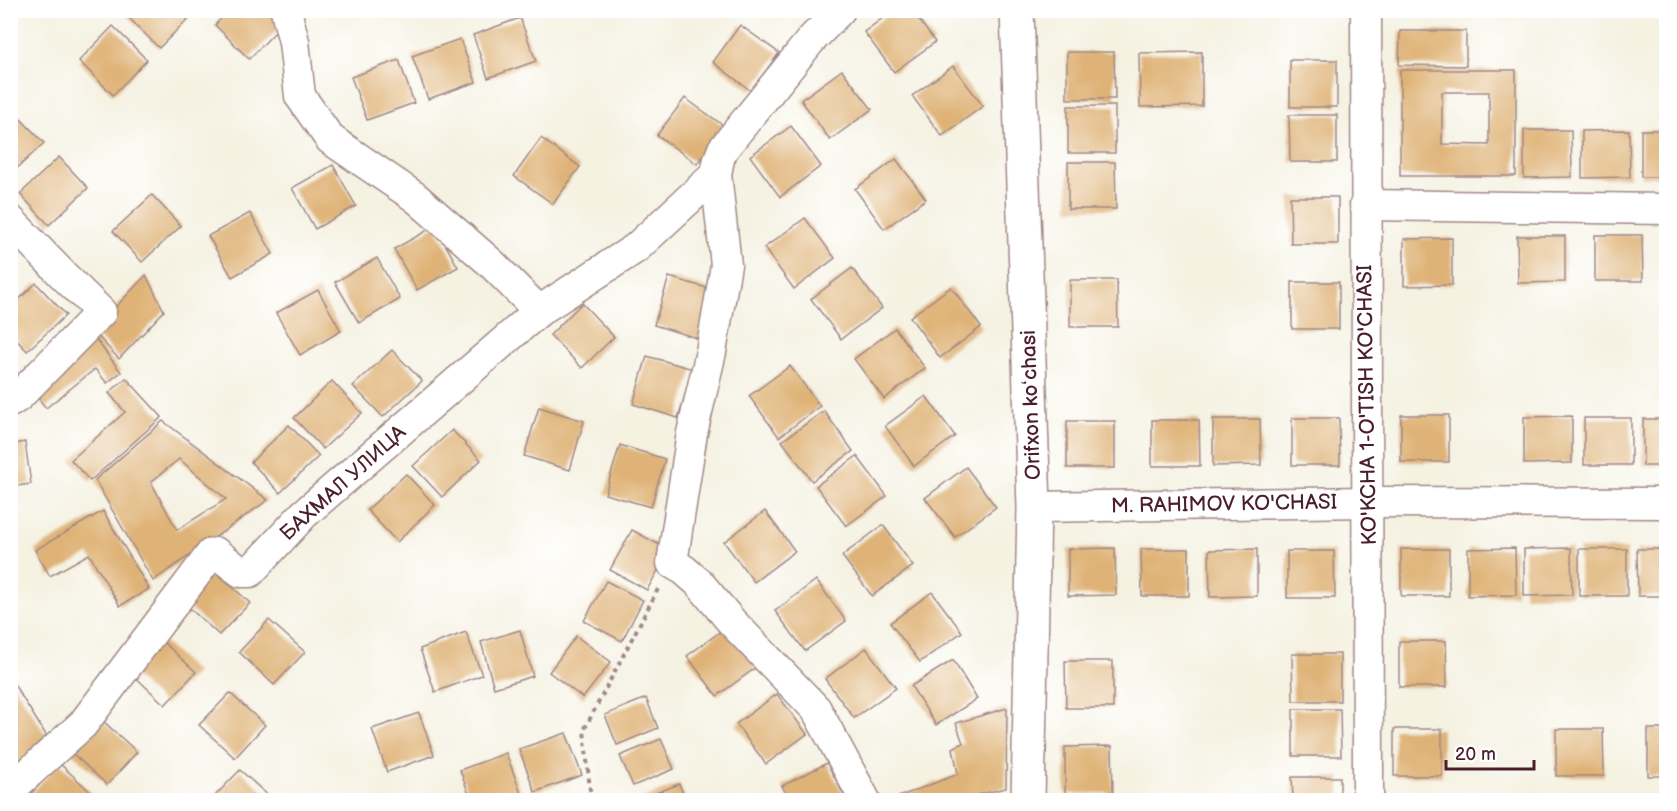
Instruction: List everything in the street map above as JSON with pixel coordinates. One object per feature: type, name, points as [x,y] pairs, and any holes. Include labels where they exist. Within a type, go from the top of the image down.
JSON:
[{"type":"street","points":[[286,10],[294,42],[300,96],[330,139],[415,197],[491,263],[539,311]]},
{"type":"street","points":[[840,10],[811,40],[723,149],[719,159],[717,174],[726,265],[711,352],[692,433],[672,562],[699,583],[732,622],[816,709],[865,801]]},
{"type":"street","name":"Orifxon koʻchasi","points":[[1017,10],[1034,507],[1028,801]]},
{"type":"street","name":"KO'KCHA 1-O'TISH KO'CHASI","points":[[1366,10],[1368,801]]},
{"type":"street","name":"БАХМАЛ УЛИЦА","points":[[10,790],[83,724],[211,554],[216,553],[241,572],[250,572],[304,514],[539,311],[636,248],[717,174]]},
{"type":"street","points":[[1365,205],[1666,209]]},
{"type":"street","points":[[10,220],[101,312],[19,396],[10,402]]},
{"type":"street","name":"M. RAHIMOV KO'CHASI","points":[[1034,507],[1368,502],[1666,503]]},
{"type":"path","points":[[591,801],[584,730],[672,562]]},
{"type":"building","points":[[129,10],[191,10],[194,13],[159,48],[125,14]]},
{"type":"building","points":[[229,10],[269,10],[283,24],[249,59],[215,25]]},
{"type":"building","points":[[894,10],[912,10],[935,42],[894,72],[864,32]]},
{"type":"building","points":[[520,18],[536,61],[488,78],[473,35]]},
{"type":"building","points":[[740,25],[779,53],[751,91],[713,62]]},
{"type":"building","points":[[113,26],[147,60],[113,95],[79,61]]},
{"type":"building","points":[[1400,31],[1466,31],[1466,66],[1399,65]]},
{"type":"building","points":[[460,39],[476,82],[428,99],[412,56]]},
{"type":"building","points":[[1067,52],[1114,52],[1115,99],[1067,99]]},
{"type":"building","points":[[1202,52],[1202,106],[1140,107],[1139,53]]},
{"type":"building","points":[[399,60],[414,103],[367,120],[351,77]]},
{"type":"building","points":[[1290,60],[1337,60],[1337,107],[1290,107]]},
{"type":"building","points":[[953,66],[983,106],[942,136],[912,96]]},
{"type":"building","points":[[842,70],[872,109],[830,140],[801,100]]},
{"type":"building","points":[[1400,70],[1516,70],[1516,176],[1400,176]],"holes":[[[1442,92],[1489,92],[1489,145],[1442,144]]]},
{"type":"building","points":[[685,98],[724,126],[697,164],[657,135]]},
{"type":"building","points":[[1068,106],[1115,106],[1115,153],[1068,153]]},
{"type":"building","points":[[14,112],[44,143],[10,175],[10,116]]},
{"type":"building","points":[[1289,115],[1337,115],[1337,162],[1290,162]]},
{"type":"building","points":[[791,126],[821,166],[780,197],[750,156]]},
{"type":"building","points":[[1524,130],[1571,130],[1572,177],[1524,178]]},
{"type":"building","points":[[1629,130],[1630,177],[1582,178],[1582,131]]},
{"type":"building","points":[[1641,130],[1666,130],[1666,177],[1641,177]]},
{"type":"building","points":[[541,138],[580,167],[553,204],[514,176]]},
{"type":"building","points":[[59,157],[88,188],[49,225],[20,194]]},
{"type":"building","points":[[896,159],[926,199],[884,229],[855,189]]},
{"type":"building","points":[[1068,162],[1115,162],[1116,209],[1068,209]]},
{"type":"building","points":[[333,165],[356,206],[315,229],[292,188]]},
{"type":"building","points":[[152,195],[181,226],[142,262],[113,231]]},
{"type":"building","points":[[1290,197],[1338,197],[1338,244],[1291,244]]},
{"type":"building","points":[[250,213],[273,254],[232,277],[208,236]]},
{"type":"building","points":[[805,218],[835,258],[794,289],[764,248]]},
{"type":"building","points":[[435,226],[458,267],[417,290],[394,249]]},
{"type":"building","points":[[1595,235],[1642,235],[1643,281],[1595,281]]},
{"type":"building","points":[[1517,236],[1565,236],[1565,282],[1518,283]]},
{"type":"building","points":[[1452,238],[1452,285],[1404,286],[1404,239]]},
{"type":"building","points":[[377,258],[400,299],[359,323],[335,282]]},
{"type":"building","points":[[852,268],[882,308],[841,339],[811,299]]},
{"type":"building","points":[[146,275],[164,311],[119,359],[93,331]]},
{"type":"building","points":[[669,277],[714,290],[700,339],[654,325]]},
{"type":"building","points":[[1070,280],[1117,280],[1118,327],[1070,327]]},
{"type":"building","points":[[1292,282],[1339,282],[1339,329],[1292,329]]},
{"type":"building","points":[[36,283],[66,315],[27,351],[10,333],[10,308]]},
{"type":"building","points":[[951,287],[981,327],[940,358],[910,317]]},
{"type":"building","points":[[318,290],[341,331],[300,355],[276,313]]},
{"type":"building","points":[[582,303],[614,337],[582,368],[550,335]]},
{"type":"building","points":[[895,328],[925,368],[884,399],[854,359]]},
{"type":"building","points":[[94,337],[121,372],[107,383],[95,369],[46,408],[29,387]]},
{"type":"building","points":[[392,350],[422,381],[383,417],[353,386]]},
{"type":"building","points":[[647,356],[693,369],[678,418],[633,404]]},
{"type":"building","points":[[790,366],[820,406],[779,437],[749,396]]},
{"type":"building","points":[[126,378],[162,417],[90,481],[71,460],[125,412],[109,393]]},
{"type":"building","points":[[332,381],[362,413],[323,449],[294,418]]},
{"type":"building","points":[[926,396],[955,436],[914,466],[885,426]]},
{"type":"building","points":[[539,407],[584,421],[570,470],[524,456]]},
{"type":"building","points":[[824,411],[853,451],[812,481],[782,441]]},
{"type":"building","points":[[1401,415],[1449,415],[1449,462],[1401,462]]},
{"type":"building","points":[[1572,416],[1572,463],[1524,464],[1524,417]]},
{"type":"building","points":[[1292,418],[1339,418],[1340,465],[1292,465]]},
{"type":"building","points":[[1584,418],[1631,418],[1631,465],[1584,465]]},
{"type":"building","points":[[1213,419],[1260,419],[1261,465],[1213,466]]},
{"type":"building","points":[[1643,419],[1666,419],[1666,466],[1643,466]]},
{"type":"building","points":[[1152,420],[1199,420],[1200,466],[1152,466]]},
{"type":"building","points":[[163,421],[268,500],[153,581],[95,480]],"holes":[[[179,459],[226,499],[177,530],[151,482]]]},
{"type":"building","points":[[1067,421],[1115,421],[1115,468],[1067,468]]},
{"type":"building","points":[[289,425],[319,456],[280,493],[251,462]]},
{"type":"building","points":[[452,430],[481,460],[442,497],[413,466]]},
{"type":"building","points":[[25,442],[31,484],[10,487],[10,445]]},
{"type":"building","points":[[620,445],[665,459],[651,507],[605,494]]},
{"type":"building","points":[[857,456],[887,496],[846,526],[816,486]]},
{"type":"building","points":[[966,467],[996,507],[955,537],[925,498]]},
{"type":"building","points":[[406,474],[435,505],[397,542],[367,510]]},
{"type":"building","points":[[103,511],[149,589],[120,606],[89,554],[50,576],[35,550]]},
{"type":"building","points":[[765,511],[795,551],[754,582],[724,542]]},
{"type":"building","points":[[883,525],[913,566],[872,596],[842,556]]},
{"type":"building","points":[[632,530],[669,550],[647,590],[610,570]]},
{"type":"building","points":[[1115,548],[1116,595],[1068,596],[1068,549]]},
{"type":"building","points":[[1515,548],[1516,595],[1468,596],[1468,549]]},
{"type":"building","points":[[1571,548],[1572,595],[1524,596],[1524,549]]},
{"type":"building","points":[[1141,549],[1189,549],[1189,596],[1142,596]]},
{"type":"building","points":[[1257,549],[1257,596],[1210,597],[1209,550]]},
{"type":"building","points":[[1401,549],[1449,549],[1449,596],[1401,596]]},
{"type":"building","points":[[1579,549],[1627,549],[1627,596],[1579,596]]},
{"type":"building","points":[[1637,549],[1666,549],[1666,596],[1638,596]]},
{"type":"building","points":[[1287,551],[1334,551],[1335,598],[1287,598]]},
{"type":"building","points":[[214,570],[250,603],[219,635],[184,603]]},
{"type":"building","points":[[816,580],[846,621],[805,651],[775,611]]},
{"type":"building","points":[[606,581],[643,600],[622,641],[584,621]]},
{"type":"building","points":[[932,592],[962,632],[920,662],[890,623]]},
{"type":"building","points":[[269,620],[305,652],[274,685],[239,652]]},
{"type":"building","points":[[728,626],[758,666],[717,696],[687,656]]},
{"type":"building","points":[[520,630],[533,676],[494,688],[481,642]]},
{"type":"building","points":[[466,632],[482,675],[435,692],[420,649]]},
{"type":"building","points":[[576,636],[611,662],[583,698],[549,672]]},
{"type":"building","points":[[160,639],[196,672],[165,705],[130,672]]},
{"type":"building","points":[[1399,641],[1446,641],[1447,687],[1399,687]]},
{"type":"building","points":[[866,648],[896,688],[854,718],[825,679]]},
{"type":"building","points":[[1292,654],[1340,654],[1340,701],[1293,701]]},
{"type":"building","points":[[953,660],[977,699],[936,725],[911,686]]},
{"type":"building","points":[[1065,661],[1113,661],[1113,708],[1066,708]]},
{"type":"building","points":[[10,678],[53,746],[10,772]]},
{"type":"building","points":[[230,693],[265,725],[235,758],[199,725]]},
{"type":"building","points":[[777,694],[807,734],[766,764],[736,724]]},
{"type":"building","points":[[646,698],[658,728],[617,745],[605,715]]},
{"type":"building","points":[[1007,708],[1006,788],[957,800],[900,800],[898,797],[958,774],[953,748],[963,743],[956,723]]},
{"type":"building","points":[[1293,709],[1340,709],[1341,756],[1293,756]]},
{"type":"building","points":[[419,713],[434,755],[387,772],[372,729]]},
{"type":"building","points":[[101,719],[137,752],[107,785],[71,752]]},
{"type":"building","points":[[1394,729],[1442,729],[1442,776],[1394,776]]},
{"type":"building","points":[[1556,729],[1603,729],[1604,776],[1556,776]]},
{"type":"building","points":[[1648,729],[1666,729],[1666,776],[1648,776]]},
{"type":"building","points":[[566,733],[582,775],[535,792],[519,749]]},
{"type":"building","points":[[661,739],[674,769],[633,786],[620,756]]},
{"type":"building","points":[[1112,746],[1113,793],[1065,794],[1065,747]]},
{"type":"building","points":[[506,753],[522,796],[509,800],[471,800],[460,770]]},
{"type":"building","points":[[59,763],[95,796],[90,800],[34,800],[29,796]]},
{"type":"building","points":[[827,763],[846,799],[790,800],[782,786]]},
{"type":"building","points":[[240,770],[273,800],[211,800]]},
{"type":"building","points":[[1292,777],[1340,777],[1340,800],[1293,800]]},
{"type":"building","points":[[679,784],[686,800],[638,800]]}]
